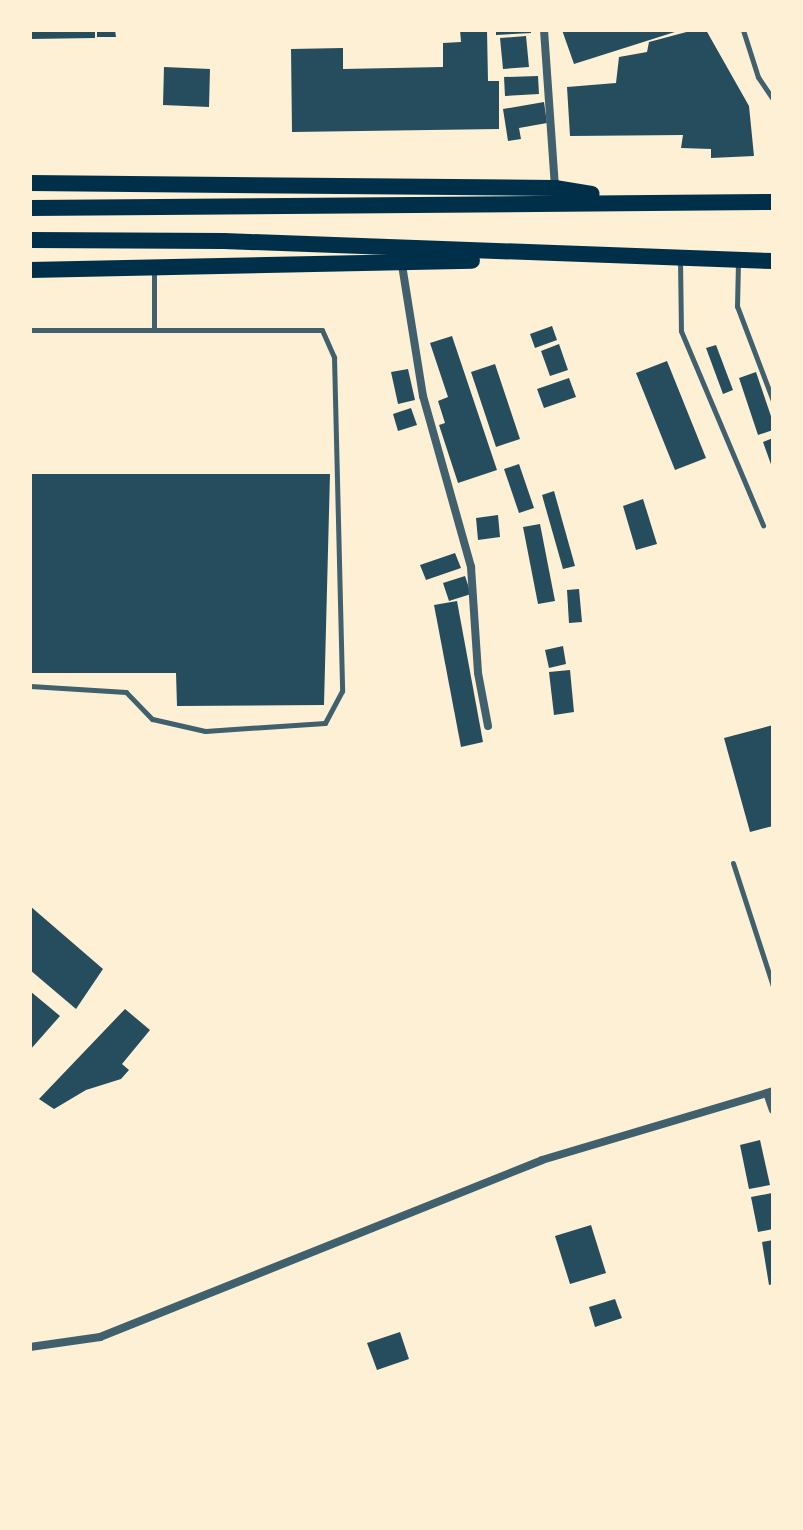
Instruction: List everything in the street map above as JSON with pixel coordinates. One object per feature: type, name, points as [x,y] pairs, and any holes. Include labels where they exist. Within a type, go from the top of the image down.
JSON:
[{"type":"highway","points":[[30,183],[555,188],[628,201]]},
{"type":"highway","points":[[30,208],[223,209],[628,201],[773,202]]},
{"type":"highway","points":[[30,240],[224,241],[557,257],[773,261]]},
{"type":"highway","points":[[30,270],[402,265],[557,257]]},
{"type":"street","points":[[544,30],[555,188]]},
{"type":"street","points":[[402,265],[423,396],[471,567],[476,652],[488,726]]},
{"type":"street","points":[[30,1347],[100,1337],[542,1160],[770,1092],[773,1110]]},
{"type":"lane","points":[[743,30],[758,77],[773,99]]},
{"type":"lane","points":[[680,259],[681,331],[763,525]]},
{"type":"lane","points":[[738,261],[737,306],[773,401]]},
{"type":"lane","points":[[154,269],[154,330]]},
{"type":"lane","points":[[30,330],[322,330],[334,357],[342,691],[325,723],[205,731],[152,719],[126,692],[30,686]]},
{"type":"lane","points":[[733,863],[773,986]]},
{"type":"building","points":[[30,30],[95,30],[95,38],[30,39]]},
{"type":"building","points":[[97,30],[115,30],[116,37],[97,37]]},
{"type":"building","points":[[460,30],[487,30],[488,81],[499,81],[499,129],[292,132],[291,49],[343,48],[343,69],[443,67],[443,43],[461,42]]},
{"type":"building","points":[[496,30],[531,30],[531,33],[496,35]]},
{"type":"building","points":[[562,30],[678,30],[678,31],[574,64]]},
{"type":"building","points":[[694,30],[706,30],[749,106],[754,156],[711,158],[711,149],[681,148],[683,135],[570,136],[567,87],[616,83],[619,57],[647,52],[649,42]]},
{"type":"building","points":[[526,36],[529,67],[503,69],[500,38]]},
{"type":"building","points":[[164,67],[210,69],[209,107],[163,105]]},
{"type":"building","points":[[538,76],[539,94],[505,96],[504,77]]},
{"type":"building","points":[[544,102],[547,123],[519,128],[521,139],[508,141],[503,109]]},
{"type":"building","points":[[552,326],[557,340],[535,348],[530,334]]},
{"type":"building","points":[[452,336],[497,470],[458,483],[439,425],[445,423],[438,401],[448,397],[430,343]]},
{"type":"building","points":[[559,344],[568,370],[550,376],[541,351]]},
{"type":"building","points":[[716,345],[733,390],[723,394],[706,348]]},
{"type":"building","points":[[667,361],[706,458],[675,470],[636,373]]},
{"type":"building","points":[[495,364],[520,439],[496,447],[471,372]]},
{"type":"building","points":[[408,369],[415,400],[398,404],[391,372]]},
{"type":"building","points":[[756,372],[773,422],[773,430],[758,435],[739,378]]},
{"type":"building","points":[[569,378],[576,397],[544,408],[537,389]]},
{"type":"building","points":[[411,408],[417,425],[398,431],[393,414]]},
{"type":"building","points":[[773,438],[773,470],[763,442]]},
{"type":"building","points":[[519,464],[534,508],[519,513],[504,469]]},
{"type":"building","points":[[30,474],[330,474],[324,705],[177,706],[176,673],[30,673]]},
{"type":"building","points":[[554,491],[575,566],[563,569],[542,495]]},
{"type":"building","points":[[643,499],[657,544],[636,550],[623,506]]},
{"type":"building","points":[[498,515],[500,537],[478,540],[476,518]]},
{"type":"building","points":[[540,524],[555,601],[538,604],[523,527]]},
{"type":"building","points":[[455,553],[461,568],[426,580],[420,565]]},
{"type":"building","points":[[465,576],[471,594],[449,601],[443,583]]},
{"type":"building","points":[[579,589],[582,622],[569,623],[567,590]]},
{"type":"building","points":[[457,601],[483,742],[461,747],[434,605]]},
{"type":"building","points":[[563,646],[566,664],[549,668],[545,650]]},
{"type":"building","points":[[570,670],[574,712],[554,715],[549,672]]},
{"type":"building","points":[[773,725],[773,826],[750,832],[724,738]]},
{"type":"building","points":[[30,906],[103,969],[76,1009],[30,970]]},
{"type":"building","points":[[30,991],[60,1016],[30,1050]]},
{"type":"building","points":[[125,1009],[150,1030],[122,1064],[129,1070],[121,1079],[86,1090],[54,1109],[39,1099]]},
{"type":"building","points":[[760,1140],[770,1185],[749,1189],[740,1145]]},
{"type":"building","points":[[772,1193],[773,1229],[758,1232],[751,1197]]},
{"type":"building","points":[[591,1225],[606,1273],[570,1284],[555,1236]]},
{"type":"building","points":[[773,1240],[773,1284],[769,1285],[762,1242]]},
{"type":"building","points":[[615,1299],[622,1318],[595,1327],[589,1307]]},
{"type":"building","points":[[400,1332],[409,1359],[377,1370],[367,1343]]}]
